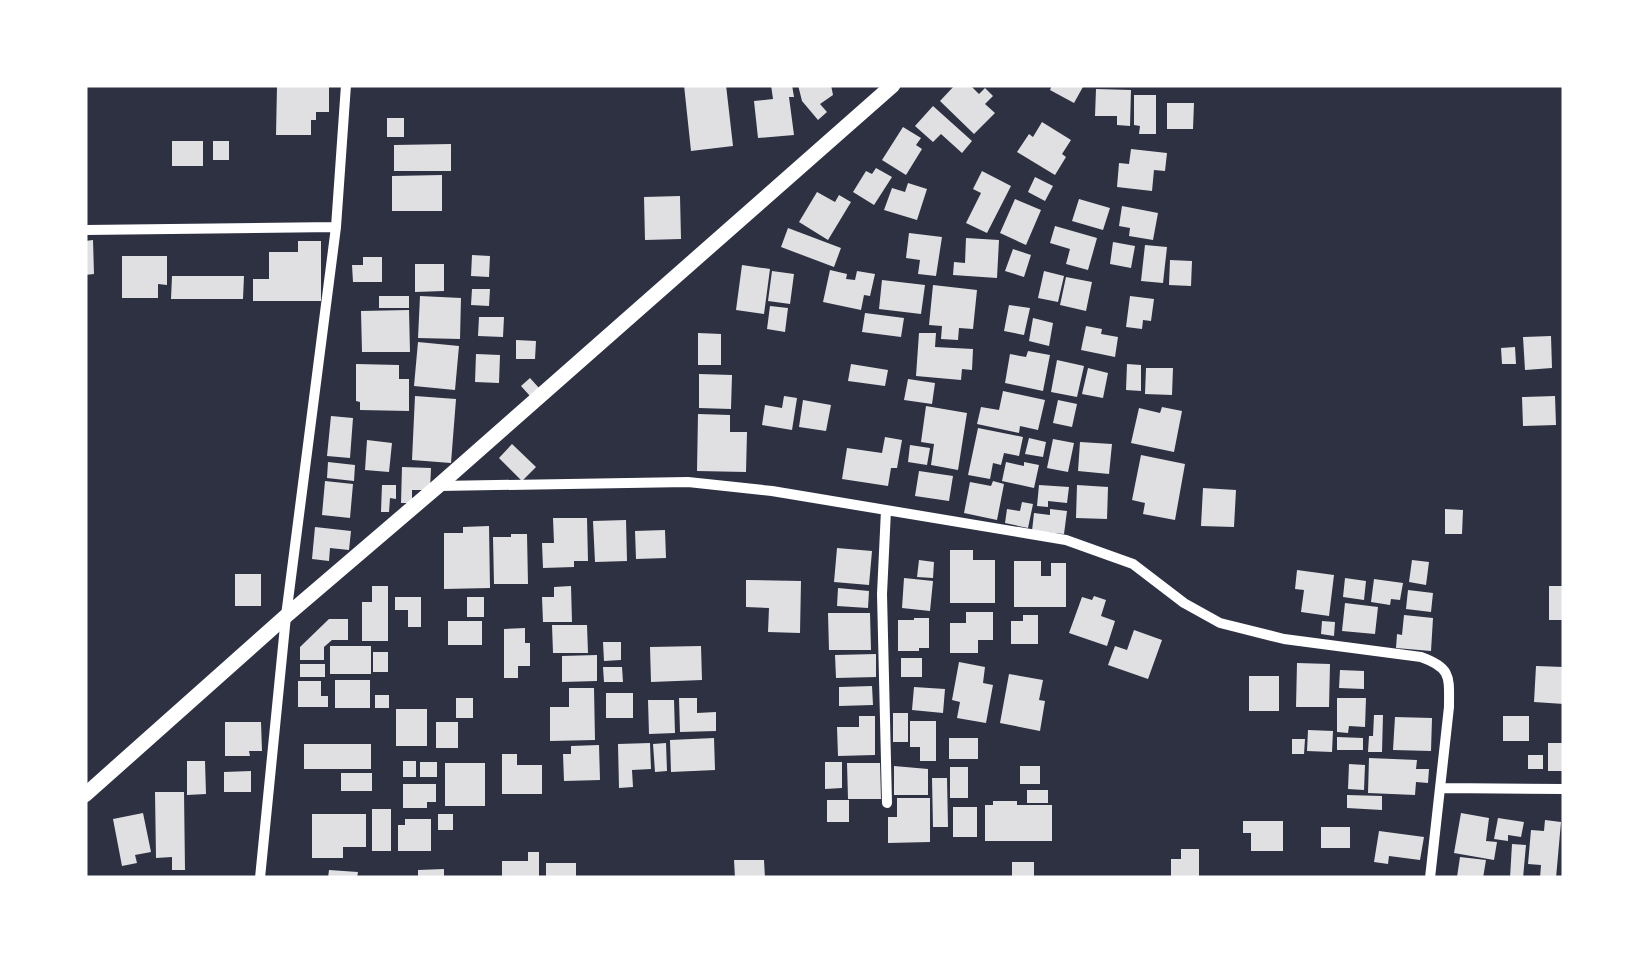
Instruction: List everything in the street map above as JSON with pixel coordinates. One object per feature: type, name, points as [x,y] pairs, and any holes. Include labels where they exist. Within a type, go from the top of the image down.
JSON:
[{"type":"street","points":[[260,878],[286,616],[336,227],[346,85]]},
{"type":"street","points":[[85,795],[893,85]]},
{"type":"street","points":[[85,230],[336,227]]},
{"type":"street","points":[[438,486],[688,482],[772,491],[1066,540],[1133,564],[1184,604],[1220,623],[1284,639],[1422,657],[1439,664],[1449,687],[1430,878]]},
{"type":"street","points":[[886,510],[882,594],[886,803]]},
{"type":"street","points":[[1441,788],[1564,790]]},
{"type":"building","points":[[684,85],[726,85],[733,146],[691,151]]},
{"type":"building","points":[[771,85],[792,85],[794,97],[789,97],[794,135],[758,138],[754,101],[773,99]]},
{"type":"building","points":[[798,85],[831,85],[833,95],[820,104],[827,112],[818,120],[802,101]]},
{"type":"building","points":[[955,85],[970,85],[979,94],[985,88],[993,96],[985,104],[995,113],[974,134],[940,101]]},
{"type":"building","points":[[1052,85],[1084,85],[1074,103],[1050,90]]},
{"type":"building","points":[[277,86],[329,86],[329,112],[316,112],[316,120],[311,120],[311,135],[276,135]]},
{"type":"building","points":[[1096,89],[1131,90],[1130,126],[1117,125],[1117,116],[1095,116]]},
{"type":"building","points":[[1134,95],[1156,95],[1156,134],[1139,134],[1140,126],[1134,125]]},
{"type":"building","points":[[1167,103],[1194,103],[1193,129],[1167,129]]},
{"type":"building","points":[[933,106],[972,141],[962,153],[941,134],[933,142],[915,126]]},
{"type":"building","points":[[387,118],[404,118],[404,137],[387,137]]},
{"type":"building","points":[[1042,122],[1071,140],[1055,175],[1017,152]]},
{"type":"building","points":[[903,127],[921,138],[916,145],[922,149],[906,175],[882,160]]},
{"type":"building","points":[[172,141],[203,141],[203,166],[172,166]]},
{"type":"building","points":[[213,141],[229,141],[229,160],[213,160]]},
{"type":"building","points":[[451,144],[451,171],[394,171],[394,145]]},
{"type":"building","points":[[1131,149],[1167,153],[1165,171],[1154,170],[1152,191],[1117,187],[1119,163],[1129,164]]},
{"type":"building","points":[[876,168],[892,177],[874,205],[853,192],[866,171],[872,174]]},
{"type":"building","points":[[982,171],[1011,186],[987,233],[966,223],[981,193],[973,189]]},
{"type":"building","points":[[442,175],[442,211],[392,211],[392,176]]},
{"type":"building","points":[[1035,177],[1053,186],[1045,201],[1028,192]]},
{"type":"building","points":[[908,183],[927,189],[917,220],[884,210],[892,188],[905,192]]},
{"type":"building","points":[[817,192],[835,202],[839,195],[851,202],[828,240],[799,222]]},
{"type":"building","points":[[680,196],[681,239],[645,240],[644,197]]},
{"type":"building","points":[[1015,199],[1041,210],[1026,245],[1000,233]]},
{"type":"building","points":[[1079,199],[1110,208],[1103,230],[1072,221]]},
{"type":"building","points":[[1122,206],[1158,213],[1153,240],[1129,236],[1130,228],[1119,226]]},
{"type":"building","points":[[1055,226],[1097,238],[1088,270],[1066,264],[1070,249],[1050,243]]},
{"type":"building","points":[[788,228],[841,248],[834,267],[781,247]]},
{"type":"building","points":[[909,233],[942,237],[936,276],[918,274],[920,260],[906,258]]},
{"type":"building","points":[[966,238],[999,240],[997,278],[953,275],[954,262],[965,263]]},
{"type":"building","points":[[93,240],[94,274],[85,275],[85,241]]},
{"type":"building","points":[[298,241],[321,241],[321,301],[253,301],[253,279],[269,279],[269,252],[298,252]]},
{"type":"building","points":[[1113,242],[1135,246],[1131,268],[1110,264]]},
{"type":"building","points":[[1145,245],[1167,247],[1163,283],[1141,281]]},
{"type":"building","points":[[1013,249],[1031,255],[1024,277],[1005,271]]},
{"type":"building","points":[[472,255],[490,256],[489,277],[471,276]]},
{"type":"building","points":[[122,256],[167,256],[167,285],[158,284],[158,298],[122,298]]},
{"type":"building","points":[[363,257],[382,257],[382,282],[353,282],[352,265],[363,265]]},
{"type":"building","points":[[1170,260],[1192,261],[1191,286],[1169,285]]},
{"type":"building","points":[[415,264],[444,264],[444,291],[415,292]]},
{"type":"building","points":[[742,265],[770,269],[764,314],[736,310]]},
{"type":"building","points":[[830,270],[855,280],[857,271],[875,274],[870,296],[864,295],[861,310],[823,302]]},
{"type":"building","points":[[772,271],[794,274],[790,304],[768,301]]},
{"type":"building","points":[[1044,271],[1064,276],[1058,302],[1038,298]]},
{"type":"building","points":[[172,276],[244,276],[243,299],[171,299]]},
{"type":"building","points":[[1066,277],[1092,282],[1086,311],[1060,305]]},
{"type":"building","points":[[882,280],[925,285],[921,314],[879,309]]},
{"type":"building","points":[[933,285],[977,290],[973,329],[959,328],[958,340],[941,339],[942,326],[929,325]]},
{"type":"building","points":[[472,289],[490,289],[489,306],[471,305]]},
{"type":"building","points":[[379,296],[409,296],[409,308],[379,308]]},
{"type":"building","points":[[420,296],[461,298],[460,339],[418,338]]},
{"type":"building","points":[[1130,296],[1154,299],[1151,321],[1143,320],[1142,329],[1126,327]]},
{"type":"building","points":[[1009,305],[1030,308],[1024,335],[1004,331]]},
{"type":"building","points":[[770,306],[788,308],[785,332],[767,329]]},
{"type":"building","points":[[409,310],[410,352],[362,352],[361,311]]},
{"type":"building","points":[[865,313],[904,318],[901,337],[862,332]]},
{"type":"building","points":[[479,317],[504,317],[503,337],[478,336]]},
{"type":"building","points":[[1033,318],[1053,323],[1049,346],[1029,341]]},
{"type":"building","points":[[1086,326],[1118,337],[1115,357],[1081,350]]},
{"type":"building","points":[[698,333],[721,334],[721,365],[698,365]]},
{"type":"building","points":[[919,333],[936,333],[935,347],[973,349],[972,370],[962,369],[961,380],[916,376]]},
{"type":"building","points":[[1551,336],[1552,368],[1525,370],[1523,337]]},
{"type":"building","points":[[516,340],[536,341],[535,359],[516,359]]},
{"type":"building","points":[[418,342],[459,346],[455,390],[414,386]]},
{"type":"building","points":[[1515,347],[1516,364],[1502,364],[1501,348]]},
{"type":"building","points":[[1028,351],[1050,355],[1043,391],[1005,383],[1010,354],[1026,357]]},
{"type":"building","points":[[476,354],[500,355],[499,383],[475,382]]},
{"type":"building","points":[[1057,360],[1084,366],[1077,397],[1051,392]]},
{"type":"building","points":[[356,364],[399,365],[399,379],[409,379],[409,411],[360,410],[360,402],[356,401]]},
{"type":"building","points":[[851,364],[888,370],[885,386],[848,381]]},
{"type":"building","points":[[1127,364],[1141,365],[1141,391],[1126,390]]},
{"type":"building","points":[[1088,368],[1108,373],[1103,398],[1082,394]]},
{"type":"building","points":[[1146,368],[1173,368],[1172,395],[1145,394]]},
{"type":"building","points":[[699,374],[732,375],[731,409],[699,408]]},
{"type":"building","points":[[530,378],[539,388],[530,396],[521,386]]},
{"type":"building","points":[[908,379],[935,383],[932,404],[904,400]]},
{"type":"building","points":[[1003,391],[1045,400],[1038,430],[1020,426],[1019,433],[977,424],[981,407],[999,410]]},
{"type":"building","points":[[415,396],[456,399],[451,463],[412,460]]},
{"type":"building","points":[[784,396],[797,398],[792,430],[762,425],[765,405],[782,408]]},
{"type":"building","points":[[1555,396],[1556,425],[1523,426],[1522,397]]},
{"type":"building","points":[[803,400],[831,405],[826,431],[799,427]]},
{"type":"building","points":[[1058,400],[1077,404],[1072,427],[1053,423]]},
{"type":"building","points":[[926,406],[967,413],[958,470],[931,465],[934,444],[921,442]]},
{"type":"building","points":[[1162,407],[1182,411],[1174,452],[1131,443],[1139,408],[1160,413]]},
{"type":"building","points":[[698,414],[730,415],[730,432],[747,432],[746,472],[697,471]]},
{"type":"building","points":[[331,416],[353,418],[350,458],[327,456]]},
{"type":"building","points":[[978,428],[1023,437],[1019,456],[1004,453],[1001,465],[993,463],[990,479],[968,475]]},
{"type":"building","points":[[885,437],[902,440],[897,468],[891,468],[888,486],[842,479],[847,448],[882,453]]},
{"type":"building","points":[[1029,438],[1046,442],[1043,457],[1025,454]]},
{"type":"building","points":[[1053,439],[1074,443],[1068,472],[1047,468]]},
{"type":"building","points":[[367,440],[392,443],[389,472],[365,470]]},
{"type":"building","points":[[1080,442],[1112,444],[1109,474],[1078,471]]},
{"type":"building","points":[[512,444],[536,467],[522,481],[499,458]]},
{"type":"building","points":[[910,445],[930,448],[927,465],[908,462]]},
{"type":"building","points":[[1141,455],[1185,464],[1175,520],[1143,514],[1145,503],[1132,500]]},
{"type":"building","points":[[328,462],[355,465],[354,481],[327,478]]},
{"type":"building","points":[[1006,462],[1039,465],[1034,488],[1002,481]]},
{"type":"building","points":[[402,467],[431,468],[430,490],[412,490],[412,503],[401,503]]},
{"type":"building","points":[[919,471],[953,476],[949,501],[915,496]]},
{"type":"building","points":[[325,481],[353,484],[350,518],[322,515]]},
{"type":"building","points":[[993,481],[1004,484],[997,520],[964,513],[970,482],[991,486]]},
{"type":"building","points":[[382,485],[396,485],[396,499],[390,498],[389,512],[381,512]]},
{"type":"building","points":[[1039,485],[1069,487],[1067,503],[1048,501],[1048,507],[1037,506]]},
{"type":"building","points":[[1077,485],[1108,487],[1107,519],[1076,518]]},
{"type":"building","points":[[1203,488],[1236,490],[1234,527],[1201,526]]},
{"type":"building","points":[[1022,502],[1033,504],[1028,528],[1005,523],[1007,509],[1020,511]]},
{"type":"building","points":[[1050,509],[1067,511],[1064,534],[1032,531],[1034,513],[1050,515]]},
{"type":"building","points":[[1445,509],[1463,510],[1462,534],[1445,534]]},
{"type":"building","points":[[553,518],[587,518],[588,561],[574,561],[574,567],[543,568],[542,543],[554,543]]},
{"type":"building","points":[[626,520],[627,561],[595,562],[593,521]]},
{"type":"building","points":[[489,526],[490,588],[444,589],[444,533],[463,533],[463,527]]},
{"type":"building","points":[[315,527],[351,531],[349,550],[330,548],[329,561],[312,559]]},
{"type":"building","points":[[665,530],[666,558],[636,559],[635,531]]},
{"type":"building","points":[[527,534],[528,584],[494,584],[493,537]]},
{"type":"building","points":[[837,548],[872,551],[869,585],[834,582]]},
{"type":"building","points":[[950,550],[973,550],[973,560],[995,560],[995,603],[950,603]]},
{"type":"building","points":[[919,560],[934,562],[933,578],[917,577]]},
{"type":"building","points":[[1412,560],[1429,562],[1426,585],[1409,582]]},
{"type":"building","points":[[1014,561],[1041,561],[1041,576],[1051,576],[1051,563],[1066,563],[1066,607],[1014,607]]},
{"type":"building","points":[[1297,570],[1334,575],[1329,616],[1301,612],[1304,590],[1295,589]]},
{"type":"building","points":[[235,574],[261,574],[261,606],[235,606]]},
{"type":"building","points":[[904,578],[933,581],[930,611],[902,608]]},
{"type":"building","points":[[1345,578],[1366,581],[1364,600],[1343,597]]},
{"type":"building","points":[[1374,579],[1403,583],[1400,600],[1391,599],[1390,605],[1371,602]]},
{"type":"building","points":[[746,580],[801,581],[800,633],[768,632],[769,608],[746,607]]},
{"type":"building","points":[[372,586],[388,586],[388,641],[362,641],[362,602],[372,602]]},
{"type":"building","points":[[571,586],[572,622],[543,622],[542,597],[554,597],[554,587]]},
{"type":"building","points":[[1549,586],[1564,586],[1564,620],[1549,620]]},
{"type":"building","points":[[838,588],[869,591],[868,608],[837,606]]},
{"type":"building","points":[[1408,590],[1433,593],[1431,612],[1406,609]]},
{"type":"building","points":[[1094,596],[1106,600],[1101,616],[1115,621],[1107,646],[1069,633],[1082,597],[1092,600]]},
{"type":"building","points":[[395,597],[421,597],[421,627],[408,627],[408,610],[395,610]]},
{"type":"building","points":[[467,597],[484,597],[484,617],[467,617]]},
{"type":"building","points":[[1345,603],[1378,607],[1375,634],[1342,631]]},
{"type":"building","points":[[966,612],[993,612],[993,640],[978,640],[978,653],[950,653],[950,623],[966,623]]},
{"type":"building","points":[[828,613],[870,613],[871,650],[829,650]]},
{"type":"building","points":[[1023,615],[1038,615],[1038,644],[1011,644],[1011,621],[1023,621]]},
{"type":"building","points":[[1404,615],[1433,618],[1431,651],[1396,648]]},
{"type":"building","points":[[929,618],[929,648],[898,651],[898,620]]},
{"type":"building","points":[[329,619],[348,619],[348,640],[332,640],[324,647],[324,660],[300,660],[300,647]]},
{"type":"building","points":[[448,621],[482,621],[482,645],[448,645]]},
{"type":"building","points":[[1322,621],[1335,622],[1334,636],[1321,634]]},
{"type":"building","points":[[552,625],[587,625],[588,653],[553,653]]},
{"type":"building","points":[[525,628],[525,643],[530,643],[530,666],[518,666],[518,678],[504,678],[504,629]]},
{"type":"building","points":[[1134,630],[1162,640],[1148,679],[1108,665],[1115,646],[1127,650]]},
{"type":"building","points":[[603,642],[621,642],[621,660],[604,661]]},
{"type":"building","points":[[330,646],[371,646],[371,674],[330,674]]},
{"type":"building","points":[[701,646],[702,680],[651,682],[650,647]]},
{"type":"building","points":[[373,652],[388,652],[388,672],[373,672]]},
{"type":"building","points":[[876,654],[876,677],[836,678],[835,655]]},
{"type":"building","points":[[597,655],[597,681],[562,682],[562,656]]},
{"type":"building","points":[[901,658],[922,658],[922,677],[901,677]]},
{"type":"building","points":[[959,662],[985,667],[983,683],[993,685],[986,723],[957,718],[960,702],[952,700]]},
{"type":"building","points":[[1297,663],[1330,664],[1329,707],[1296,707]]},
{"type":"building","points":[[300,664],[325,664],[325,677],[300,677]]},
{"type":"building","points":[[1536,666],[1564,667],[1564,704],[1534,702]]},
{"type":"building","points":[[603,667],[622,667],[623,682],[604,682]]},
{"type":"building","points":[[1340,670],[1364,671],[1364,689],[1339,688]]},
{"type":"building","points":[[1009,674],[1043,680],[1039,700],[1045,701],[1040,731],[1000,723]]},
{"type":"building","points":[[1249,676],[1279,676],[1279,711],[1249,711]]},
{"type":"building","points":[[335,680],[370,680],[370,708],[335,708]]},
{"type":"building","points":[[298,681],[321,681],[321,696],[328,696],[328,707],[298,707]]},
{"type":"building","points":[[872,686],[873,705],[839,706],[839,687]]},
{"type":"building","points":[[914,687],[945,689],[943,713],[912,710]]},
{"type":"building","points":[[569,688],[594,688],[595,740],[550,741],[550,707],[569,707]]},
{"type":"building","points":[[606,693],[633,693],[633,718],[606,718]]},
{"type":"building","points":[[375,695],[389,695],[389,708],[375,708]]},
{"type":"building","points":[[456,698],[473,698],[473,718],[456,718]]},
{"type":"building","points":[[679,698],[697,698],[697,713],[716,712],[716,731],[680,732]]},
{"type":"building","points":[[1337,698],[1366,698],[1365,727],[1349,726],[1348,733],[1337,732]]},
{"type":"building","points":[[648,700],[674,700],[675,733],[649,734]]},
{"type":"building","points":[[396,709],[427,709],[427,746],[396,746]]},
{"type":"building","points":[[893,713],[908,713],[908,742],[893,742]]},
{"type":"building","points":[[1374,715],[1383,715],[1382,752],[1368,752]]},
{"type":"building","points":[[859,716],[875,716],[875,755],[838,756],[837,727],[859,727]]},
{"type":"building","points":[[1503,716],[1529,716],[1529,741],[1503,741]]},
{"type":"building","points":[[1395,717],[1432,718],[1431,751],[1393,750]]},
{"type":"building","points":[[910,721],[936,721],[936,761],[920,761],[920,747],[910,747]]},
{"type":"building","points":[[225,722],[261,722],[262,751],[249,751],[250,756],[225,756]]},
{"type":"building","points":[[436,722],[458,722],[458,748],[436,748]]},
{"type":"building","points":[[1308,730],[1333,731],[1332,752],[1307,751]]},
{"type":"building","points":[[1337,737],[1363,738],[1363,750],[1337,750]]},
{"type":"building","points":[[714,738],[715,770],[671,772],[670,740]]},
{"type":"building","points":[[949,738],[978,738],[978,759],[949,759]]},
{"type":"building","points":[[1292,739],[1305,739],[1304,754],[1292,754]]},
{"type":"building","points":[[650,743],[651,769],[632,770],[633,787],[619,788],[618,744]]},
{"type":"building","points":[[666,743],[667,771],[655,772],[653,744]]},
{"type":"building","points":[[1548,743],[1564,743],[1564,771],[1548,771]]},
{"type":"building","points":[[304,744],[371,744],[371,769],[304,769]]},
{"type":"building","points":[[599,745],[600,780],[564,781],[563,754],[571,754],[571,746]]},
{"type":"building","points":[[502,754],[517,754],[517,765],[542,765],[542,794],[502,794]]},
{"type":"building","points":[[1528,755],[1543,755],[1543,769],[1528,769]]},
{"type":"building","points":[[1369,758],[1417,760],[1416,769],[1429,769],[1428,783],[1416,782],[1415,795],[1368,793]]},
{"type":"building","points":[[187,761],[205,761],[206,794],[187,795]]},
{"type":"building","points":[[403,761],[416,761],[416,777],[403,777]]},
{"type":"building","points":[[420,762],[437,762],[437,777],[420,777]]},
{"type":"building","points":[[825,762],[842,762],[842,788],[825,789]]},
{"type":"building","points":[[445,763],[485,763],[485,806],[445,806]]},
{"type":"building","points":[[847,763],[880,763],[881,799],[848,799]]},
{"type":"building","points":[[1349,764],[1365,765],[1364,790],[1348,789]]},
{"type":"building","points":[[894,766],[928,769],[928,795],[894,795]]},
{"type":"building","points":[[1020,766],[1040,766],[1040,784],[1020,784]]},
{"type":"building","points":[[950,767],[968,767],[968,798],[950,798]]},
{"type":"building","points":[[251,771],[251,792],[224,792],[224,772]]},
{"type":"building","points":[[341,773],[372,773],[372,791],[341,791]]},
{"type":"building","points":[[932,778],[947,778],[948,827],[933,827]]},
{"type":"building","points":[[403,784],[436,784],[436,802],[427,802],[427,808],[403,808]]},
{"type":"building","points":[[1027,790],[1048,790],[1048,803],[1027,803]]},
{"type":"building","points":[[155,792],[184,792],[185,870],[172,870],[172,857],[156,858]]},
{"type":"building","points":[[1347,795],[1382,796],[1382,810],[1347,808]]},
{"type":"building","points":[[897,798],[930,798],[930,842],[888,843],[888,817],[897,817]]},
{"type":"building","points":[[827,800],[849,800],[849,822],[827,822]]},
{"type":"building","points":[[993,801],[1052,805],[1052,841],[985,841],[985,805],[993,805]]},
{"type":"building","points":[[953,807],[977,807],[977,837],[953,837]]},
{"type":"building","points":[[372,809],[391,809],[391,851],[372,851]]},
{"type":"building","points":[[143,813],[151,852],[135,855],[137,863],[122,866],[113,819]]},
{"type":"building","points":[[1461,813],[1489,818],[1486,841],[1497,842],[1494,860],[1454,853]]},
{"type":"building","points":[[312,814],[366,814],[366,847],[343,847],[343,858],[312,858]]},
{"type":"building","points":[[438,814],[453,814],[453,830],[438,830]]},
{"type":"building","points":[[1498,818],[1524,822],[1521,837],[1508,835],[1508,841],[1494,839]]},
{"type":"building","points":[[405,819],[431,819],[431,851],[398,851],[398,825],[405,825]]},
{"type":"building","points":[[1545,820],[1561,822],[1556,878],[1540,878],[1541,865],[1528,864],[1531,830],[1544,831]]},
{"type":"building","points":[[1243,821],[1283,821],[1283,851],[1251,851],[1251,833],[1243,833]]},
{"type":"building","points":[[1321,827],[1350,827],[1350,848],[1321,848]]},
{"type":"building","points":[[1379,831],[1424,837],[1420,860],[1389,856],[1388,864],[1374,862]]},
{"type":"building","points":[[1512,844],[1526,845],[1523,878],[1510,878]]},
{"type":"building","points":[[1181,849],[1199,849],[1199,878],[1171,878],[1171,859],[1181,859]]},
{"type":"building","points":[[528,852],[539,852],[539,878],[502,878],[502,861],[528,861]]},
{"type":"building","points":[[1460,857],[1486,860],[1483,878],[1457,877]]},
{"type":"building","points":[[734,860],[764,860],[765,878],[735,878]]},
{"type":"building","points":[[1012,862],[1034,862],[1034,878],[1012,878]]},
{"type":"building","points":[[546,863],[576,863],[576,878],[546,878]]},
{"type":"building","points":[[444,869],[444,878],[418,878],[418,870]]},
{"type":"building","points":[[329,870],[358,872],[357,878],[328,878]]}]
